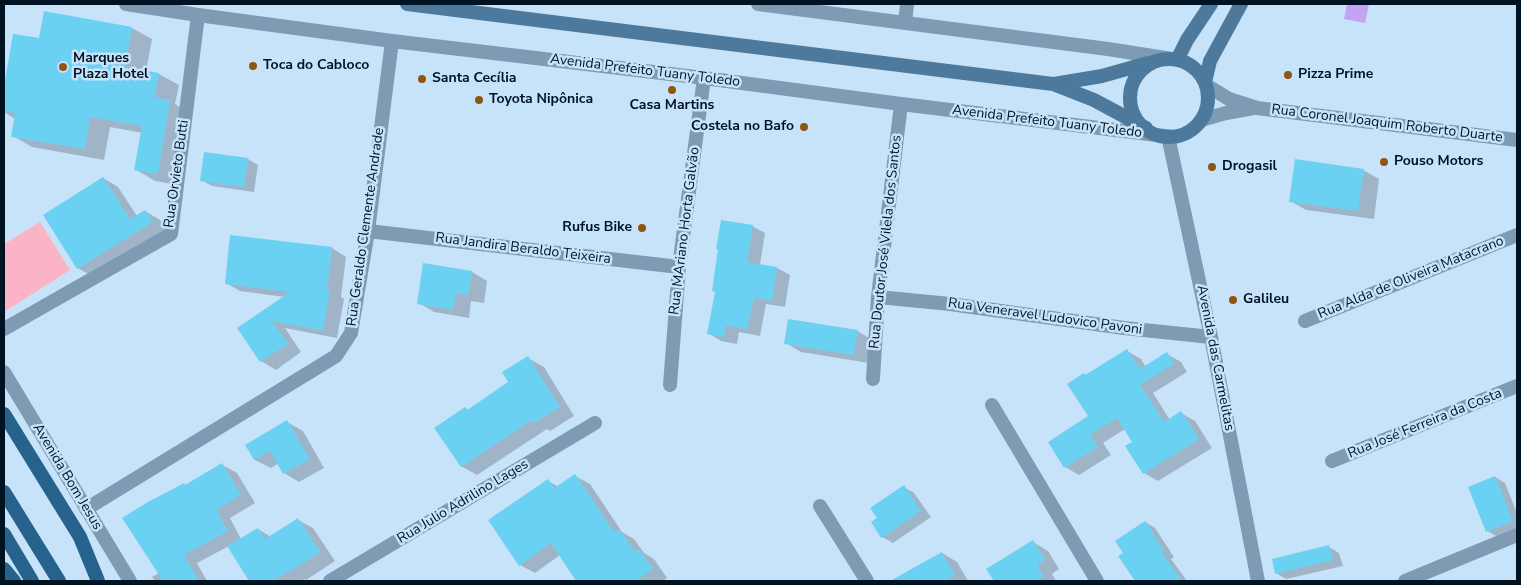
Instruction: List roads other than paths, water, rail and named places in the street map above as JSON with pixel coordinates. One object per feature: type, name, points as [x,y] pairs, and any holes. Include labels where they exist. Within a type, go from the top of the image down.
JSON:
[{"type":"main road","name":"Avenida Prefeito Tuany Toledo","points":[[407,4],[1054,84],[1094,100],[1146,128]]},
{"type":"main road","points":[[1174,59],[1211,4]]},
{"type":"main road","points":[[1205,83],[1210,61],[1241,4]]},
{"type":"main road","points":[[1174,59],[1194,67],[1200,74],[1205,83],[1208,103],[1206,112],[1195,127],[1187,132],[1167,136],[1155,134],[1139,121],[1131,102],[1131,92],[1139,73],[1146,66],[1156,61],[1174,59]]},
{"type":"main road","name":"Avenida Prefeito Tuany Toledo","points":[[1054,84],[1102,76],[1156,61]]},
{"type":"main road","points":[[4,414],[80,537],[98,581]]},
{"type":"main road","points":[[4,492],[59,581]]},
{"type":"main road","points":[[4,534],[32,581]]},
{"type":"main road","points":[[4,568],[14,581]]},
{"type":"street","name":"Avenida Prefeito Tuany Toledo","points":[[126,4],[392,41],[1167,136]]},
{"type":"street","points":[[758,4],[1174,59]]},
{"type":"street","points":[[905,23],[907,4]]},
{"type":"street","name":"Rua Orvieto Butti","points":[[4,329],[171,234],[198,15]]},
{"type":"street","name":"Rua Geraldo Clemente Andrade","points":[[86,509],[336,356],[351,333],[368,231],[392,41]]},
{"type":"street","name":"Rua MAriano Horta Galvão","points":[[670,385],[679,267],[704,78]]},
{"type":"street","name":"Rua Coronel Joaquim Roberto Duarte","points":[[1205,83],[1229,99],[1257,108],[1517,140]]},
{"type":"street","name":"Rua Doutor José Vilela dos Santos","points":[[873,379],[878,298],[901,104]]},
{"type":"street","name":"Rua Coronel Joaquim Roberto Duarte","points":[[1201,120],[1226,113],[1257,108]]},
{"type":"street","name":"Avenida das Carmelitas","points":[[1167,136],[1211,337],[1258,581]]},
{"type":"street","name":"Rua Jandira Beraldo Teixeira","points":[[368,231],[679,267]]},
{"type":"street","name":"Rua Alda de Oliveira Matacrano","points":[[1305,321],[1517,235]]},
{"type":"street","name":"Rua Veneravel Ludovico Pavoni","points":[[878,298],[950,304],[1124,328],[1211,337]]},
{"type":"street","name":"Avenida Bom Jesus","points":[[4,372],[130,581]]},
{"type":"street","name":"Rua José Ferreira da Costa","points":[[1332,461],[1517,386]]},
{"type":"street","points":[[992,405],[1096,581]]},
{"type":"street","name":"Rua Julio Adrilino Lages","points":[[330,581],[595,423]]},
{"type":"street","points":[[820,506],[867,581]]},
{"type":"street","points":[[1405,581],[1426,577],[1517,535]]},
{"type":"place","name":"Toca do Cabloco","points":[[253,66]]},
{"type":"place","name":"Marques Plaza Hotel","points":[[63,67]]},
{"type":"place","name":"Pizza Prime","points":[[1288,75]]},
{"type":"place","name":"Santa Cecília","points":[[422,79]]},
{"type":"place","name":"Casa Martins","points":[[672,90]]},
{"type":"place","name":"Toyota Nipônica","points":[[479,100]]},
{"type":"place","name":"Costela no Bafo","points":[[804,127]]},
{"type":"place","name":"Pouso Motors","points":[[1384,162]]},
{"type":"place","name":"Drogasil","points":[[1212,167]]},
{"type":"place","name":"Rufus Bike","points":[[642,228]]},
{"type":"place","name":"Galileu","points":[[1233,300]]}]
